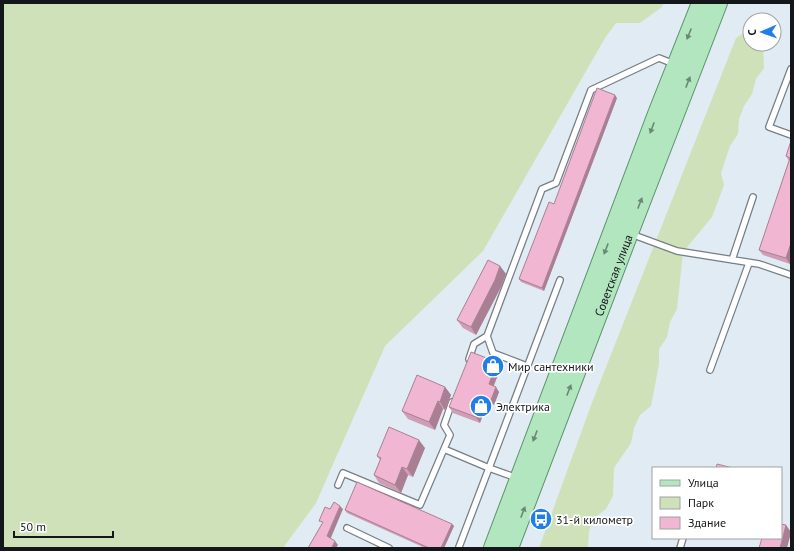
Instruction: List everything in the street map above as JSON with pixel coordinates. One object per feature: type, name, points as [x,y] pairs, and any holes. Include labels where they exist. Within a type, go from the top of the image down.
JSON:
[{"type":"main road","name":"Советская улица","points":[[493,548],[676,65],[701,3]]},
{"type":"main road","name":"Советская улица","points":[[509,548],[718,3]]},
{"type":"lane","points":[[466,366],[474,344],[487,336],[542,189],[556,183],[591,90],[659,58],[676,65]]},
{"type":"lane","points":[[791,69],[769,127],[791,135]]},
{"type":"lane","points":[[732,260],[753,197]]},
{"type":"lane","points":[[629,233],[677,251],[759,264],[791,275]]},
{"type":"lane","points":[[710,370],[749,263]]},
{"type":"lane","points":[[459,546],[560,280]]},
{"type":"lane","points":[[487,336],[493,353],[527,366]]},
{"type":"lane","points":[[338,485],[343,473],[420,505],[450,435],[444,425],[455,396]]},
{"type":"lane","points":[[444,449],[519,479]]},
{"type":"lane","points":[[348,528],[389,548]]},
{"type":"green space","points":[[3,3],[664,3],[662,7],[640,23],[616,23],[605,38],[483,251],[385,346],[316,503],[283,548],[3,548]]},
{"type":"green space","points":[[742,34],[742,52],[763,52],[764,68],[756,79],[752,94],[744,106],[739,119],[738,134],[730,146],[721,173],[724,185],[712,217],[683,252],[677,309],[670,322],[667,337],[659,349],[659,364],[651,406],[640,415],[634,428],[631,443],[614,468],[613,496],[606,509],[594,518],[589,531],[588,548],[539,548],[593,400],[736,38]]},
{"type":"building","points":[[597,88],[615,95],[542,288],[519,279],[549,202],[554,204]]},
{"type":"building","points":[[791,141],[791,243],[786,258],[759,250],[790,158],[786,156]]},
{"type":"building","points":[[488,260],[500,266],[495,280],[471,327],[457,320]]},
{"type":"building","points":[[471,352],[497,362],[489,384],[496,387],[491,400],[484,397],[476,417],[449,407]]},
{"type":"building","points":[[417,375],[445,387],[440,402],[438,401],[429,422],[402,411]]},
{"type":"building","points":[[389,427],[419,440],[407,469],[402,467],[395,485],[374,475],[381,458],[377,456]]},
{"type":"building","points":[[717,464],[729,467],[716,467]]},
{"type":"building","points":[[357,482],[452,524],[441,548],[429,548],[345,510]]},
{"type":"building","points":[[334,502],[340,506],[327,536],[335,541],[332,547],[333,548],[308,548],[323,522],[319,521],[325,507],[330,509]]},
{"type":"building","points":[[782,524],[786,525],[780,548],[759,548],[762,539],[782,539]]},
{"type":"place","name":"Мир сантехники","points":[[493,366]]},
{"type":"place","name":"Электрика","points":[[481,406]]},
{"type":"place","name":"31-й километр","points":[[541,519]]}]
